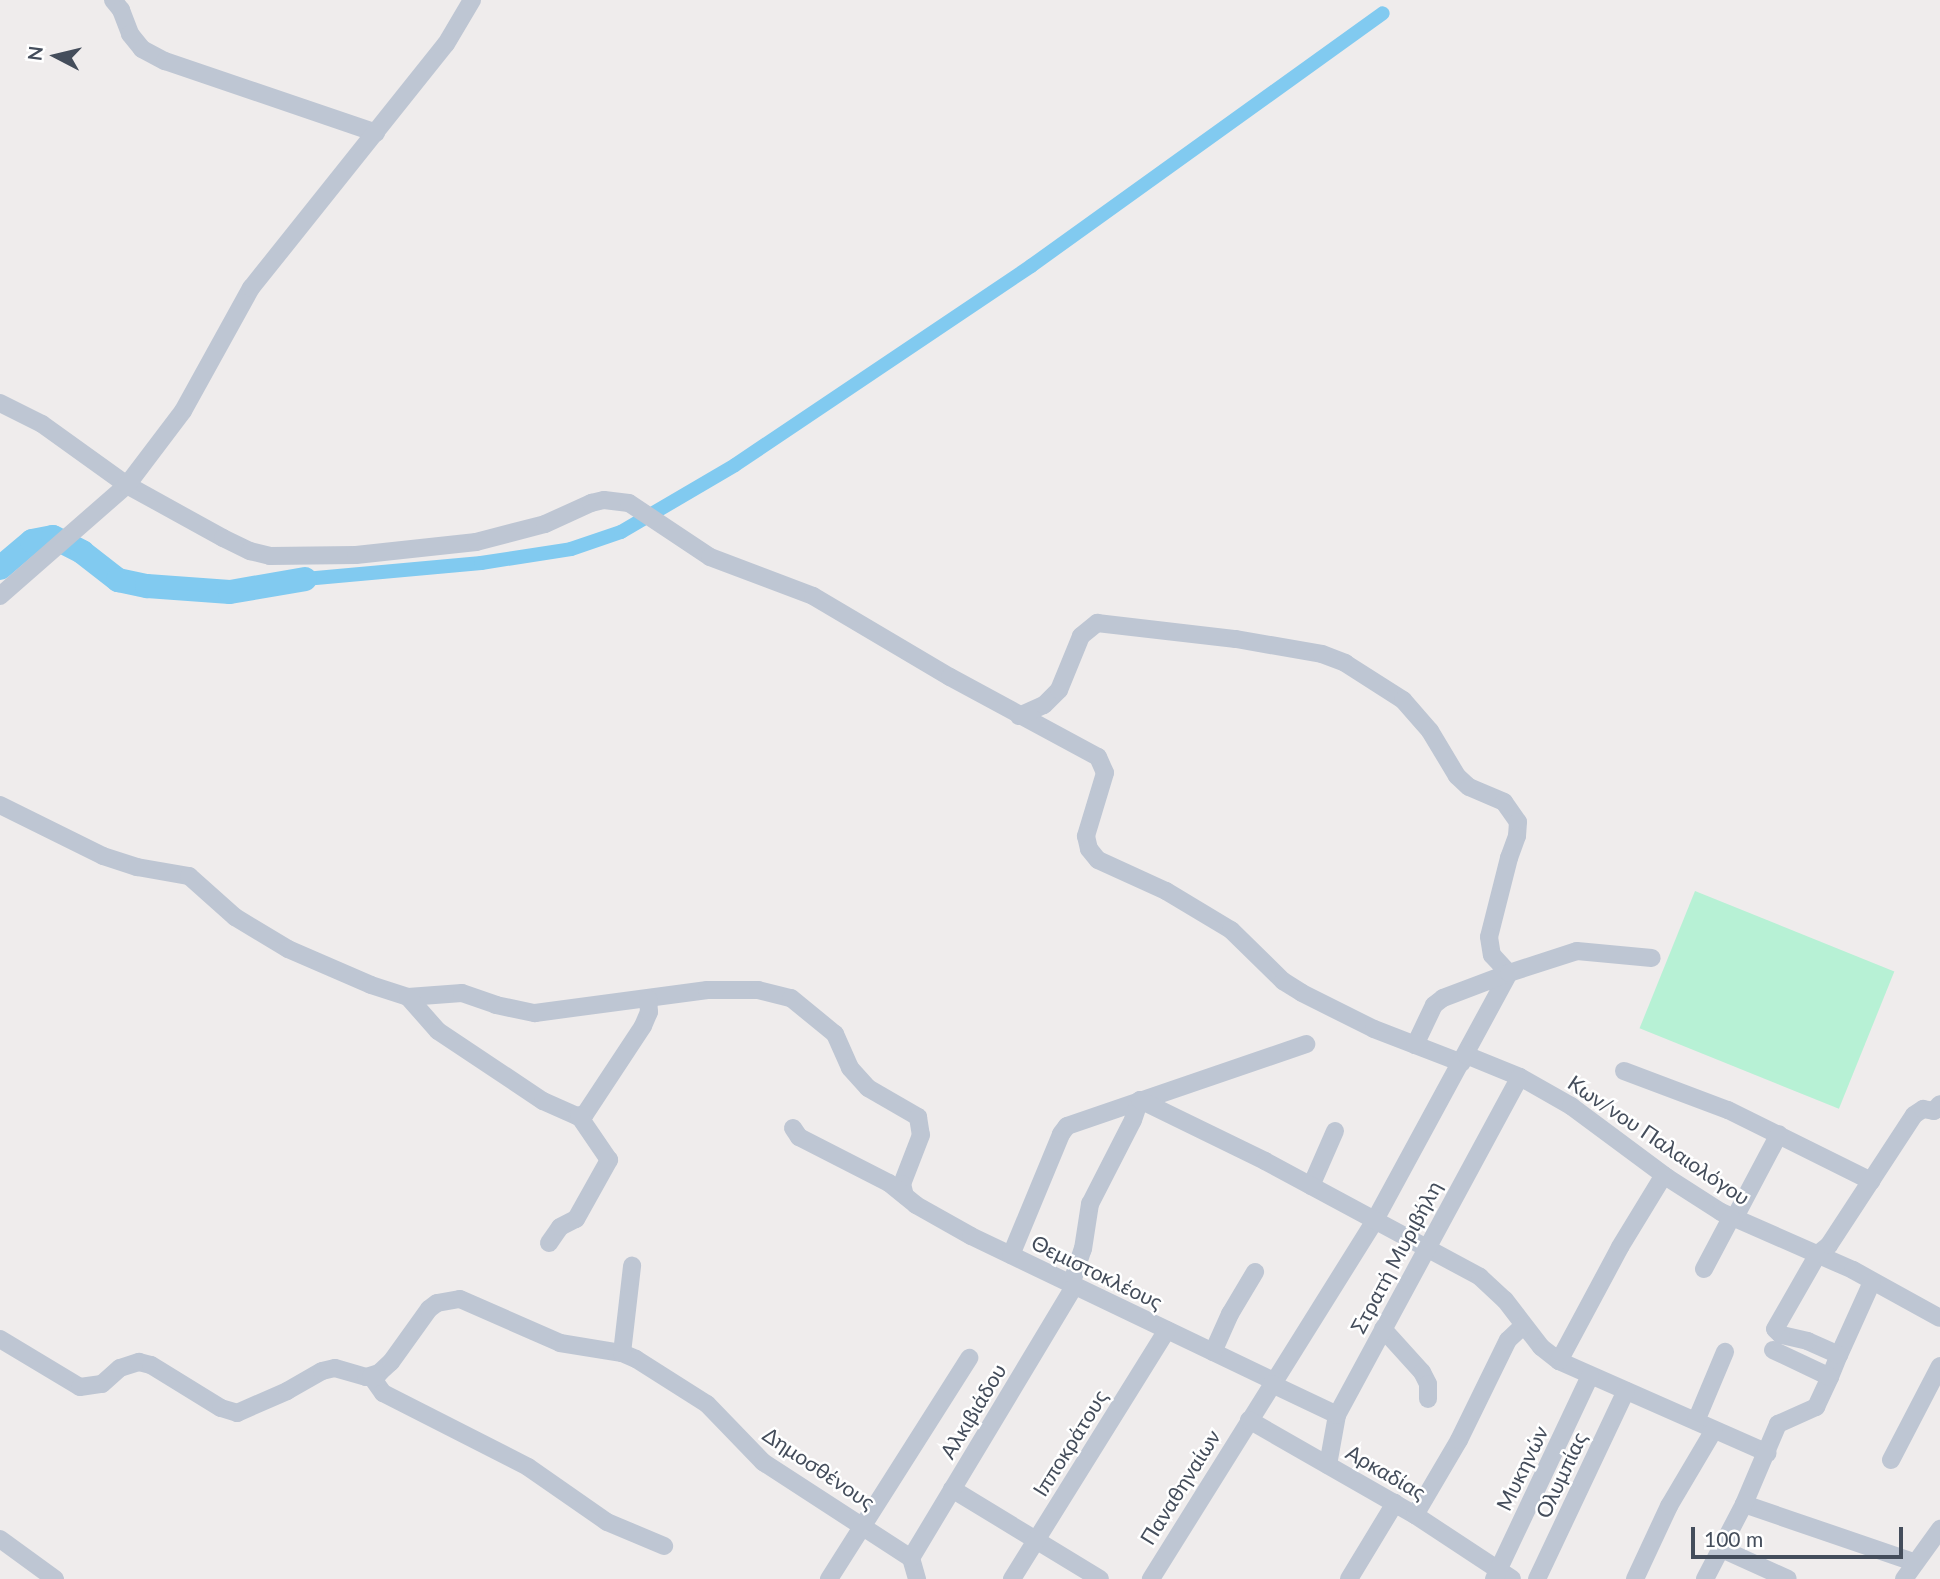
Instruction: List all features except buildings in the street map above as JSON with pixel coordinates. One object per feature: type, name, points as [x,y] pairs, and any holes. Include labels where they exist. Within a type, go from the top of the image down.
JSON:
[{"type":"street","points":[[113,0],[121,10],[130,34],[142,49],[166,61],[376,133]]},
{"type":"street","points":[[0,596],[127,485],[183,411],[251,288],[289,237],[446,44],[472,0]]},
{"type":"street","points":[[0,403],[61,436],[127,485],[223,538],[250,551],[270,556],[356,555],[476,542],[545,524],[592,503],[604,500],[629,503],[729,566],[796,588],[852,617],[1020,716],[1044,705],[1059,690],[1081,636],[1097,624],[1236,639],[1322,654],[1345,663],[1403,700],[1430,731],[1457,776],[1469,786],[1504,802],[1516,817],[1517,836],[1508,858],[1489,937],[1492,955],[1508,973]]},
{"type":"street","name":"Κων/νου Παλαιολόγου","points":[[1020,716],[1097,756],[1103,762],[1104,776],[1086,834],[1088,846],[1096,858],[1166,891],[1231,930],[1283,981],[1374,1029],[1415,1045],[1520,1077],[1586,1115],[1664,1175],[1733,1218],[1818,1254],[1940,1318]]},
{"type":"street","points":[[0,804],[103,856],[137,867],[190,876],[226,910],[270,939],[371,985],[408,997],[462,993],[514,1010],[535,1013],[707,989],[758,990],[791,998],[824,1022],[835,1034],[856,1077],[868,1088],[918,1117],[921,1135],[902,1184],[905,1196]]},
{"type":"street","points":[[1415,1045],[1434,1006],[1443,998],[1508,973],[1577,950],[1652,958]]},
{"type":"street","name":"Παναθηναίων","points":[[1157,1577],[1248,1420],[1374,1222],[1508,973]]},
{"type":"street","points":[[408,997],[438,1031],[543,1101],[567,1114],[579,1116],[585,1114],[643,1026],[649,1012],[648,999]]},
{"type":"street","points":[[1011,1255],[1062,1131],[1073,1123],[1306,1044]]},
{"type":"street","points":[[1624,1071],[1728,1110],[1871,1181]]},
{"type":"street","name":"Στρατή Μυριβήλη","points":[[1328,1465],[1337,1415],[1520,1077]]},
{"type":"street","points":[[1140,1100],[1311,1186],[1480,1277],[1506,1300],[1523,1326],[1559,1361],[1768,1453]]},
{"type":"street","name":"Αλκιβιάδου","points":[[911,1558],[1073,1286],[1084,1246],[1084,1226],[1090,1204],[1133,1120],[1140,1100]]},
{"type":"street","points":[[1839,1355],[1808,1341],[1781,1335],[1775,1329],[1818,1254],[1829,1245],[1914,1115],[1923,1109],[1934,1111],[1940,1104]]},
{"type":"street","points":[[550,1242],[560,1227],[576,1219],[609,1160],[579,1116]]},
{"type":"street","name":"Θεμιστοκλέους","points":[[793,1128],[799,1137],[889,1183],[930,1213],[1337,1415]]},
{"type":"street","points":[[1311,1186],[1335,1131]]},
{"type":"street","points":[[1704,1269],[1779,1134]]},
{"type":"street","points":[[1559,1361],[1620,1247],[1664,1175]]},
{"type":"street","points":[[622,1353],[632,1266]]},
{"type":"street","points":[[1213,1352],[1255,1272]]},
{"type":"street","points":[[1705,1579],[1744,1504],[1768,1453],[1778,1424],[1816,1407],[1872,1282]]},
{"type":"street","name":"Δημοσθένους","points":[[371,1376],[391,1362],[429,1309],[449,1299],[460,1299],[560,1343],[622,1353],[707,1404],[763,1462],[864,1525],[911,1558]]},
{"type":"street","points":[[1415,1515],[1459,1440],[1508,1340],[1523,1326]]},
{"type":"street","points":[[1384,1329],[1422,1372],[1428,1384],[1428,1399]]},
{"type":"street","name":"Ιπποκράτους","points":[[1012,1579],[1167,1330]]},
{"type":"street","points":[[0,1339],[80,1387],[102,1384],[120,1368],[139,1362],[158,1368],[220,1408],[237,1413],[287,1391],[322,1371],[335,1368],[371,1376],[383,1393],[527,1467],[607,1522],[664,1546]]},
{"type":"street","points":[[1773,1350],[1830,1377]]},
{"type":"street","points":[[1696,1421],[1725,1352]]},
{"type":"street","points":[[829,1579],[969,1358]]},
{"type":"street","points":[[1891,1460],[1940,1366]]},
{"type":"street","name":"Μυκηνών","points":[[1501,1576],[1590,1376]]},
{"type":"street","name":"Ολυμπίας","points":[[1537,1579],[1626,1391]]},
{"type":"street","name":"Αρκαδίας","points":[[1248,1420],[1415,1515],[1501,1576]]},
{"type":"street","points":[[1635,1579],[1669,1506],[1714,1430]]},
{"type":"street","points":[[952,1489],[1100,1579]]},
{"type":"street","points":[[1349,1579],[1395,1503]]},
{"type":"street","points":[[1744,1504],[1913,1562]]},
{"type":"street","points":[[1904,1579],[1913,1562],[1939,1532]]},
{"type":"street","points":[[0,1539],[55,1579]]},
{"type":"street","points":[[1722,1549],[1788,1579]]},
{"type":"street","points":[[911,1558],[917,1579]]},
{"type":"green space","points":[[1695,891],[1894,972],[1839,1109],[1640,1028]]},
{"type":"waterway","points":[[305,579],[481,563],[571,549],[621,532],[735,465],[1031,266],[1383,13]]},
{"type":"waterway","points":[[0,568],[32,541],[53,537],[82,552],[118,580],[147,586],[230,592],[305,579]]}]
